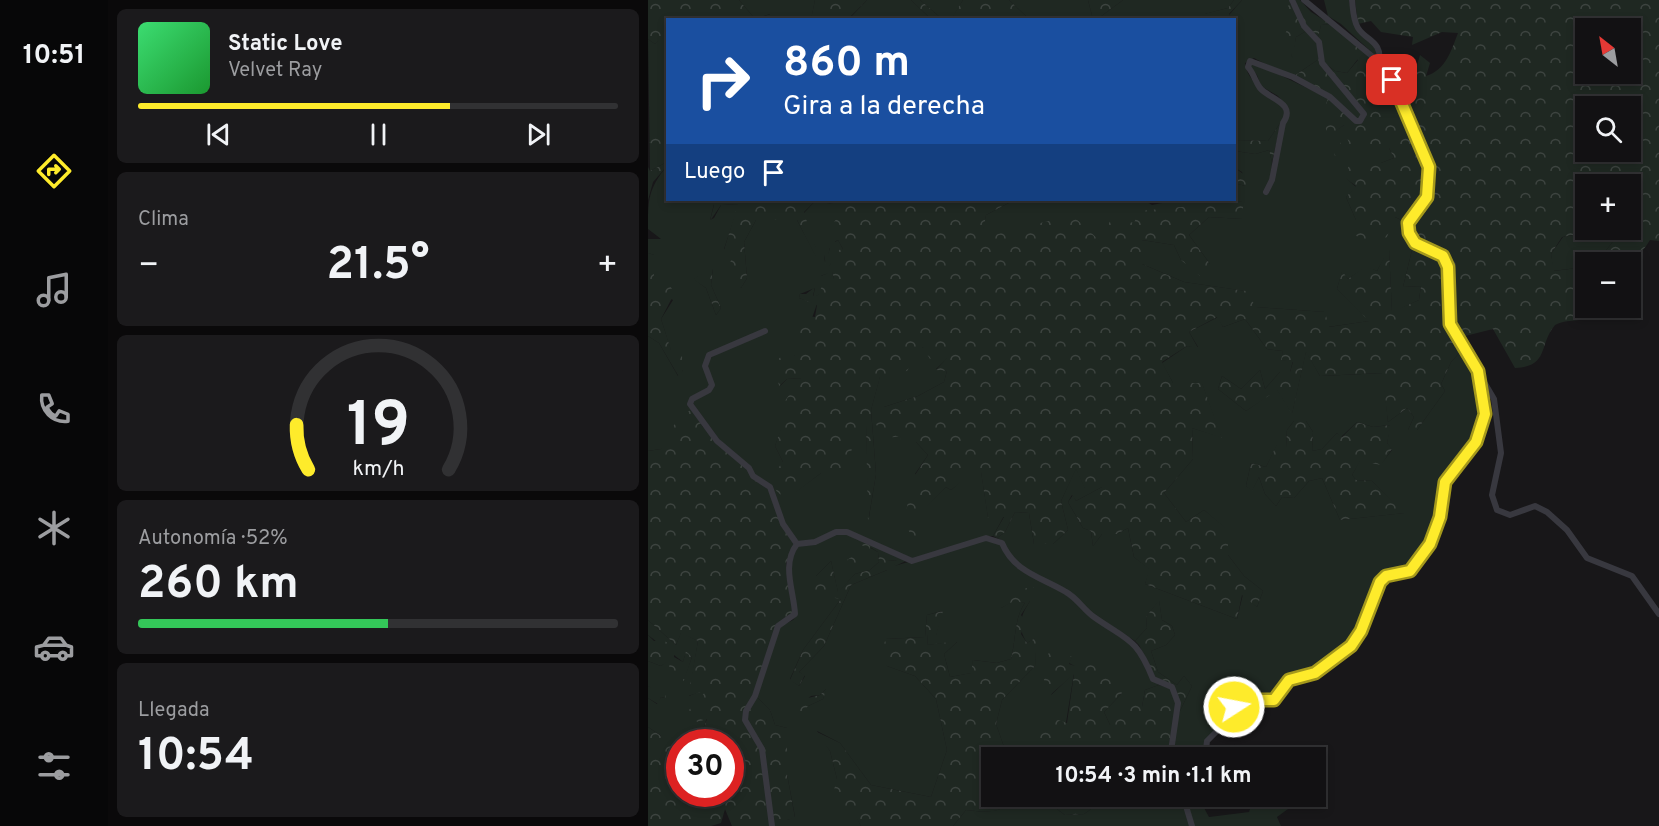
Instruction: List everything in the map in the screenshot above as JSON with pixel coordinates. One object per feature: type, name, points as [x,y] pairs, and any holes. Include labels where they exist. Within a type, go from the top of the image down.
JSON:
[{"type":"street","points":[[1266,192],[1272,180],[1283,123],[1287,117],[1286,109],[1277,97],[1260,87],[1256,76],[1248,68],[1250,61],[1293,77],[1329,97],[1356,120],[1360,121],[1364,114],[1322,63],[1319,42],[1304,26],[1292,0]]},
{"type":"street","points":[[1304,0],[1313,10],[1340,26],[1384,66],[1399,95],[1429,167],[1427,197],[1408,223],[1409,233],[1415,243],[1443,256],[1448,267],[1450,324],[1494,399],[1498,413],[1501,453],[1492,495],[1497,510],[1510,515],[1535,506],[1547,512],[1567,530],[1587,558],[1632,576],[1659,614]]},
{"type":"street","points":[[1352,0],[1354,21],[1360,32],[1375,42],[1380,57],[1379,63]]},
{"type":"street","points":[[765,331],[709,355],[705,366],[712,386],[692,399],[690,404],[717,441],[748,468],[753,476],[770,487],[783,524],[797,544]]},
{"type":"street","points":[[1206,747],[1207,741],[1225,723],[1239,702],[1274,700],[1289,680],[1315,673],[1351,646],[1361,631],[1380,582],[1386,576],[1410,571],[1415,566],[1430,544],[1440,517],[1445,482],[1476,442],[1482,429],[1485,414],[1478,371]]},
{"type":"street","points":[[797,544],[815,542],[836,532],[847,532],[912,561],[986,538],[1002,543],[1007,555],[1023,570],[1068,593],[1093,616],[1138,646],[1153,679],[1172,687],[1178,703],[1172,747]]},
{"type":"street","points":[[772,826],[762,749],[746,720],[746,711],[755,696],[778,626],[795,614],[788,563],[797,544]]},
{"type":"street","points":[[1186,807],[1192,826]]},
{"type":"green space","points":[[648,0],[739,0],[754,18],[666,18],[666,44],[662,38],[655,44],[648,39]]},
{"type":"green space","points":[[739,0],[815,0],[811,18],[770,18],[770,14],[754,18]]},
{"type":"green space","points":[[815,0],[867,0],[849,18],[811,18]]},
{"type":"green space","points":[[867,0],[911,0],[930,18],[850,18]]},
{"type":"green space","points":[[911,0],[920,0],[941,18],[930,18]]},
{"type":"green space","points":[[920,0],[963,0],[952,18],[941,18]]},
{"type":"green space","points":[[963,0],[1009,0],[1028,18],[952,18]]},
{"type":"green space","points":[[1009,0],[1088,0],[1093,18],[1028,18]]},
{"type":"green space","points":[[1088,0],[1123,0],[1099,18],[1093,18]]},
{"type":"green space","points":[[1123,0],[1234,0],[1228,8],[1205,14],[1205,18],[1099,18]]},
{"type":"green space","points":[[1234,0],[1242,0],[1229,14],[1231,18],[1205,18],[1204,14],[1228,8]]},
{"type":"green space","points":[[1242,0],[1290,0],[1292,58],[1296,37],[1306,31],[1317,43],[1319,59],[1294,76],[1278,71],[1254,58],[1245,63],[1252,79],[1283,108],[1285,116],[1268,141],[1236,140],[1236,18],[1230,18],[1229,15]]},
{"type":"green space","points":[[1294,0],[1300,0],[1311,12],[1330,24],[1321,25],[1318,37],[1306,25]]},
{"type":"green space","points":[[1324,0],[1349,0],[1353,21],[1375,46],[1378,58],[1341,24],[1328,16]]},
{"type":"green space","points":[[1355,0],[1659,0],[1659,241],[1650,240],[1641,252],[1605,252],[1614,240],[1641,240],[1641,174],[1575,174],[1575,234],[1562,237],[1551,254],[1554,271],[1575,268],[1575,318],[1583,318],[1555,325],[1539,359],[1534,363],[1515,368],[1493,329],[1461,337],[1453,323],[1445,254],[1417,241],[1412,232],[1411,224],[1429,198],[1432,167],[1421,137],[1382,57],[1388,55],[1407,65],[1410,91],[1420,55],[1430,63],[1426,76],[1433,73],[1447,59],[1458,33],[1442,32],[1412,45],[1413,37],[1381,32],[1371,21],[1358,24]]},
{"type":"green space","points":[[1291,4],[1306,31],[1296,37],[1293,59],[1285,34],[1289,26],[1281,10]]},
{"type":"green space","points":[[771,14],[770,18],[758,18]]},
{"type":"green space","points":[[1330,24],[1345,35],[1358,59],[1347,73],[1335,71],[1323,62],[1318,37],[1321,25]]},
{"type":"green space","points":[[1345,35],[1382,68],[1426,168],[1424,196],[1406,222],[1395,217],[1387,237],[1368,246],[1352,232],[1356,220],[1346,197],[1356,186],[1344,177],[1350,163],[1363,158],[1381,163],[1394,158],[1389,148],[1351,152],[1344,125],[1336,131],[1343,150],[1335,156],[1322,117],[1328,98],[1355,122],[1365,119],[1326,65],[1335,71],[1347,73],[1358,60],[1349,52]]},
{"type":"green space","points":[[662,37],[666,43],[664,144],[666,135],[666,163],[650,171],[648,39],[655,44]]},
{"type":"green space","points":[[1319,59],[1362,114],[1361,117],[1356,119],[1294,76]]},
{"type":"green space","points":[[1253,62],[1328,98],[1335,131],[1344,125],[1389,148],[1394,158],[1345,177],[1356,187],[1346,197],[1356,220],[1395,217],[1406,222],[1406,234],[1413,246],[1403,287],[1421,286],[1419,300],[1392,313],[1389,250],[1377,271],[1366,267],[1348,279],[1342,272],[1337,289],[1370,321],[1328,327],[1324,312],[1255,307],[1245,291],[1184,282],[1142,264],[1142,240],[1174,245],[1181,260],[1210,264],[1189,235],[1209,217],[1243,219],[1242,201],[1135,223],[1100,240],[981,238],[986,215],[1012,201],[1146,201],[1152,205],[1171,201],[1236,201],[1236,183],[1245,186],[1242,172],[1236,169],[1236,151],[1255,154],[1269,150],[1272,162],[1270,190],[1288,108],[1278,96],[1261,86],[1257,75],[1249,66]]},
{"type":"green space","points":[[666,116],[664,144],[649,143]]},
{"type":"green space","points":[[1281,122],[1272,162],[1269,150],[1255,154],[1236,151],[1236,140],[1268,141]]},
{"type":"green space","points":[[666,163],[666,167],[653,182],[648,200],[648,167],[650,171]]},
{"type":"green space","points":[[666,167],[666,201],[711,201],[714,204],[710,220],[714,218],[721,205],[739,204],[724,249],[733,254],[741,288],[747,278],[744,242],[756,220],[797,220],[816,256],[824,254],[825,262],[830,248],[816,248],[804,227],[804,213],[815,201],[833,204],[842,214],[835,242],[838,240],[843,249],[821,276],[832,271],[834,278],[818,295],[813,297],[815,288],[800,294],[799,298],[817,304],[806,335],[806,346],[794,356],[780,386],[787,379],[801,378],[775,446],[783,462],[787,498],[821,473],[866,423],[869,517],[876,474],[871,410],[880,376],[896,372],[923,347],[949,357],[936,369],[947,371],[944,382],[918,396],[884,407],[900,436],[916,442],[928,455],[915,474],[922,478],[916,517],[946,487],[951,490],[974,469],[981,471],[988,517],[1004,516],[993,536],[986,536],[913,559],[848,530],[815,540],[798,542],[785,523],[772,486],[754,474],[719,439],[692,402],[713,386],[707,361],[720,352],[766,332],[708,354],[703,366],[710,381],[708,389],[691,397],[692,410],[684,421],[674,447],[648,451],[648,336],[659,343],[678,376],[683,370],[671,351],[661,319],[673,300],[654,292],[654,255],[648,253],[648,239],[661,239],[648,229],[650,195],[656,181]],"holes":[[[713,269],[711,285],[721,308],[716,315],[706,288],[694,279]]]},
{"type":"green space","points":[[1236,169],[1253,181],[1245,186],[1236,183]]},
{"type":"green space","points":[[711,201],[815,201],[804,212],[807,219],[805,227],[816,247],[830,247],[826,264],[824,255],[816,257],[797,220],[756,220],[744,242],[747,278],[741,288],[727,271],[733,255],[724,250],[738,204],[721,205],[710,221],[714,205]]},
{"type":"green space","points":[[815,201],[1012,201],[986,215],[982,238],[1072,215],[1099,240],[1112,218],[1134,223],[1139,211],[1243,201],[1243,219],[1209,217],[1189,235],[1210,264],[1200,276],[1181,260],[1174,245],[1142,240],[1142,264],[1184,282],[1246,291],[1256,307],[1325,312],[1329,327],[1369,321],[1337,289],[1342,271],[1348,279],[1366,266],[1377,271],[1389,248],[1392,312],[1419,300],[1421,286],[1403,287],[1413,246],[1441,258],[1445,267],[1447,325],[1462,350],[1451,362],[1441,384],[1445,391],[1417,430],[1408,430],[1414,417],[1407,408],[1388,422],[1382,373],[1320,376],[1306,352],[1292,414],[1277,390],[1246,411],[1218,389],[1222,376],[1241,389],[1260,370],[1265,389],[1280,372],[1290,372],[1293,362],[1281,360],[1283,351],[1267,349],[1245,319],[1223,327],[1217,317],[1189,332],[1198,348],[1187,346],[1162,362],[1173,383],[1202,383],[1222,438],[1192,428],[1193,459],[1164,493],[1186,522],[1204,510],[1228,530],[1228,555],[1244,576],[1263,591],[1257,607],[1242,595],[1237,619],[1145,584],[1149,569],[1134,557],[1128,528],[1117,534],[1102,534],[1093,546],[1091,531],[1083,528],[1068,502],[1073,495],[1076,501],[1102,487],[1085,489],[1076,469],[1061,501],[1068,530],[1053,544],[1034,544],[1029,513],[1015,512],[1005,532],[997,538],[993,536],[1004,517],[988,518],[981,472],[975,470],[951,490],[946,487],[917,517],[921,531],[914,544],[905,521],[910,486],[921,479],[915,475],[928,455],[916,442],[903,447],[900,436],[885,435],[875,423],[884,407],[918,396],[944,382],[947,371],[936,370],[948,357],[930,359],[923,347],[907,371],[897,372],[889,383],[880,377],[871,410],[876,474],[868,522],[866,424],[839,473],[821,473],[787,499],[777,492],[770,478],[783,462],[775,446],[786,414],[780,408],[801,378],[787,379],[779,386],[774,361],[785,355],[794,356],[799,346],[806,346],[806,335],[801,335],[799,329],[803,326],[801,320],[807,316],[815,317],[817,305],[799,298],[800,294],[806,294],[815,287],[813,296],[818,295],[823,284],[834,278],[832,272],[820,276],[821,268],[830,265],[835,251],[843,249],[838,240],[834,242],[833,223],[841,214],[832,213],[833,204]]},
{"type":"green space","points":[[1574,235],[1575,240],[1614,240],[1605,252],[1575,252],[1575,268],[1553,271],[1551,254],[1563,237]]},
{"type":"green space","points":[[648,253],[654,255],[654,291],[670,285],[674,294],[661,319],[671,350],[682,356],[683,370],[679,377],[659,343],[648,336]]},
{"type":"green space","points":[[713,268],[711,285],[721,308],[716,315],[706,288],[693,279]]},
{"type":"green space","points":[[1218,317],[1223,327],[1245,319],[1267,349],[1283,351],[1282,360],[1293,361],[1290,372],[1280,372],[1265,389],[1260,370],[1241,389],[1222,376],[1218,389],[1246,411],[1277,389],[1292,413],[1306,351],[1320,376],[1383,373],[1388,422],[1407,408],[1414,417],[1408,430],[1417,430],[1445,391],[1441,384],[1451,362],[1462,350],[1477,374],[1483,414],[1480,428],[1443,481],[1438,517],[1428,543],[1409,569],[1385,574],[1379,581],[1359,631],[1350,645],[1314,671],[1289,678],[1273,698],[1238,700],[1223,722],[1205,740],[1204,747],[1173,747],[1178,715],[1192,686],[1184,676],[1177,685],[1158,672],[1151,651],[1166,645],[1175,635],[1172,626],[1162,620],[1159,601],[1146,617],[1147,628],[1135,641],[1094,614],[1069,591],[1024,569],[1009,553],[1003,541],[997,538],[1005,532],[1015,512],[1029,513],[1034,544],[1053,544],[1068,530],[1061,501],[1076,468],[1085,488],[1104,486],[1076,501],[1072,495],[1068,502],[1083,528],[1091,531],[1093,546],[1102,534],[1117,534],[1128,528],[1134,557],[1150,569],[1145,584],[1237,619],[1243,594],[1257,607],[1263,591],[1244,576],[1228,555],[1227,530],[1204,510],[1186,522],[1164,493],[1193,459],[1192,428],[1221,437],[1202,384],[1173,383],[1162,363],[1187,346],[1198,347],[1189,332]],"holes":[[[1294,421],[1306,421],[1313,432],[1312,451],[1322,449],[1337,433],[1341,437],[1357,422],[1373,427],[1390,425],[1387,443],[1392,450],[1381,464],[1360,460],[1352,475],[1356,480],[1372,481],[1404,513],[1340,520],[1322,478],[1309,481],[1294,498],[1282,497],[1276,506],[1265,494],[1259,477],[1252,490],[1246,486],[1251,463],[1266,467],[1277,445],[1286,449],[1287,430]]]},
{"type":"green space","points":[[692,410],[703,427],[769,488],[794,544],[786,563],[793,614],[781,621],[754,695],[744,711],[760,750],[771,826],[732,826],[725,809],[721,823],[711,826],[648,826],[648,727],[661,736],[665,726],[671,726],[671,729],[666,729],[666,807],[744,807],[744,729],[703,729],[707,719],[697,722],[689,710],[707,690],[688,696],[698,641],[681,633],[676,645],[648,620],[648,451],[661,449],[669,442],[674,446],[673,426],[679,420],[684,421],[683,413]]},
{"type":"green space","points":[[1294,421],[1306,421],[1313,432],[1312,451],[1322,449],[1337,433],[1342,437],[1357,422],[1373,427],[1391,425],[1387,443],[1392,449],[1381,465],[1360,461],[1352,475],[1356,480],[1372,481],[1405,513],[1340,520],[1322,478],[1309,481],[1294,498],[1282,497],[1276,506],[1265,494],[1259,477],[1252,491],[1246,486],[1251,463],[1266,467],[1277,444],[1286,448],[1287,430]]},
{"type":"green space","points":[[837,533],[853,536],[866,548],[869,547],[878,552],[879,562],[870,570],[855,574],[838,593],[831,561],[816,576],[841,599],[803,650],[790,679],[799,686],[805,676],[799,672],[824,646],[851,585],[887,570],[886,561],[898,560],[894,566],[986,540],[1000,544],[1013,563],[1021,569],[1069,595],[1121,633],[1139,651],[1151,676],[1159,685],[1145,690],[1142,707],[1110,725],[1104,712],[1122,693],[1069,663],[1072,657],[1051,695],[1074,673],[1066,723],[1046,731],[1036,747],[1004,747],[996,724],[1002,700],[1035,666],[1036,638],[1027,643],[1021,627],[1022,617],[1030,601],[1001,599],[1001,608],[1014,600],[1025,603],[1017,623],[1011,659],[997,663],[973,660],[972,673],[950,677],[944,654],[957,642],[927,645],[928,633],[936,635],[942,611],[927,615],[925,637],[886,639],[887,666],[915,676],[936,699],[947,750],[931,797],[871,785],[840,743],[817,731],[830,751],[837,779],[861,826],[787,826],[787,820],[795,817],[787,774],[787,728],[775,725],[770,710],[757,697],[779,627],[793,620],[797,614],[790,563],[798,546]],"holes":[[[826,689],[823,699],[808,706],[800,706],[811,696],[820,695]]]},
{"type":"green space","points":[[853,536],[908,560],[893,567],[897,560],[887,561],[887,570],[851,585],[824,646],[799,672],[805,675],[799,686],[790,680],[803,650],[841,599],[811,594],[816,576],[831,561],[838,592],[855,574],[870,570],[879,562],[878,552],[870,547],[867,556],[855,570],[847,560],[865,548]]},
{"type":"green space","points":[[1034,587],[1030,601],[1021,615],[1025,622],[1021,634],[1027,643],[1037,637],[1035,666],[1002,700],[996,724],[1004,747],[981,747],[981,807],[1005,807],[995,811],[966,810],[953,826],[861,826],[854,814],[829,808],[837,779],[830,751],[815,731],[840,743],[871,785],[931,797],[947,750],[936,699],[915,676],[887,666],[880,653],[886,639],[925,637],[927,615],[943,611],[936,636],[928,634],[927,645],[958,641],[944,654],[950,677],[971,673],[973,660],[997,663],[1011,659],[1017,623],[1025,603],[1014,601],[1001,608],[1000,599],[1014,590]]},
{"type":"green space","points":[[1159,600],[1162,620],[1172,626],[1175,635],[1166,645],[1151,651],[1158,672],[1177,685],[1184,676],[1192,686],[1178,715],[1177,691],[1155,678],[1135,641],[1147,628],[1146,617]]},
{"type":"green space","points":[[648,620],[676,645],[681,632],[698,641],[689,696],[708,688],[707,718],[703,729],[697,727],[697,729],[666,729],[666,739],[648,727],[648,698],[657,704],[661,697],[665,698],[648,686],[648,661],[661,666],[668,660],[683,666],[683,681],[692,657],[686,652],[683,662],[648,635]]},
{"type":"green space","points":[[648,635],[654,641],[663,640],[674,647],[674,657],[683,662],[686,651],[692,657],[683,683],[683,667],[672,678],[668,661],[661,666],[648,661]]},
{"type":"green space","points":[[1051,649],[1072,657],[1069,664],[1075,666],[1089,659],[1122,680],[1122,693],[1104,712],[1110,725],[1125,699],[1142,707],[1145,690],[1159,685],[1171,689],[1176,703],[1169,747],[1033,747],[1035,731],[1046,731],[1052,718],[1067,723],[1074,674],[1050,695],[1040,669]]},
{"type":"green space","points":[[665,684],[666,698],[661,697],[658,704],[648,698],[648,686],[654,689]]},
{"type":"green space","points":[[827,688],[823,699],[808,706],[795,721],[794,712],[800,706],[800,700],[820,695]]},
{"type":"green space","points":[[757,697],[770,710],[775,725],[787,728],[787,774],[795,818],[787,820],[787,826],[774,826],[764,748],[747,720],[748,711]]},
{"type":"green space","points":[[1005,807],[1054,807],[1065,815],[1084,814],[1094,807],[1184,807],[1190,826],[953,826],[966,810]]},
{"type":"green space","points":[[1054,807],[1094,807],[1084,814],[1065,815]]},
{"type":"green space","points":[[1189,807],[1204,807],[1209,817],[1249,812],[1251,807],[1288,809],[1277,817],[1281,826],[1194,826]]},
{"type":"route","points":[[1234,707],[1245,700],[1264,702],[1274,700],[1289,680],[1315,673],[1356,641],[1380,582],[1386,576],[1410,571],[1430,544],[1440,517],[1445,482],[1476,442],[1482,429],[1485,414],[1478,371],[1450,324],[1448,267],[1443,256],[1415,243],[1409,233],[1408,223],[1427,197],[1429,167],[1392,80]]}]
